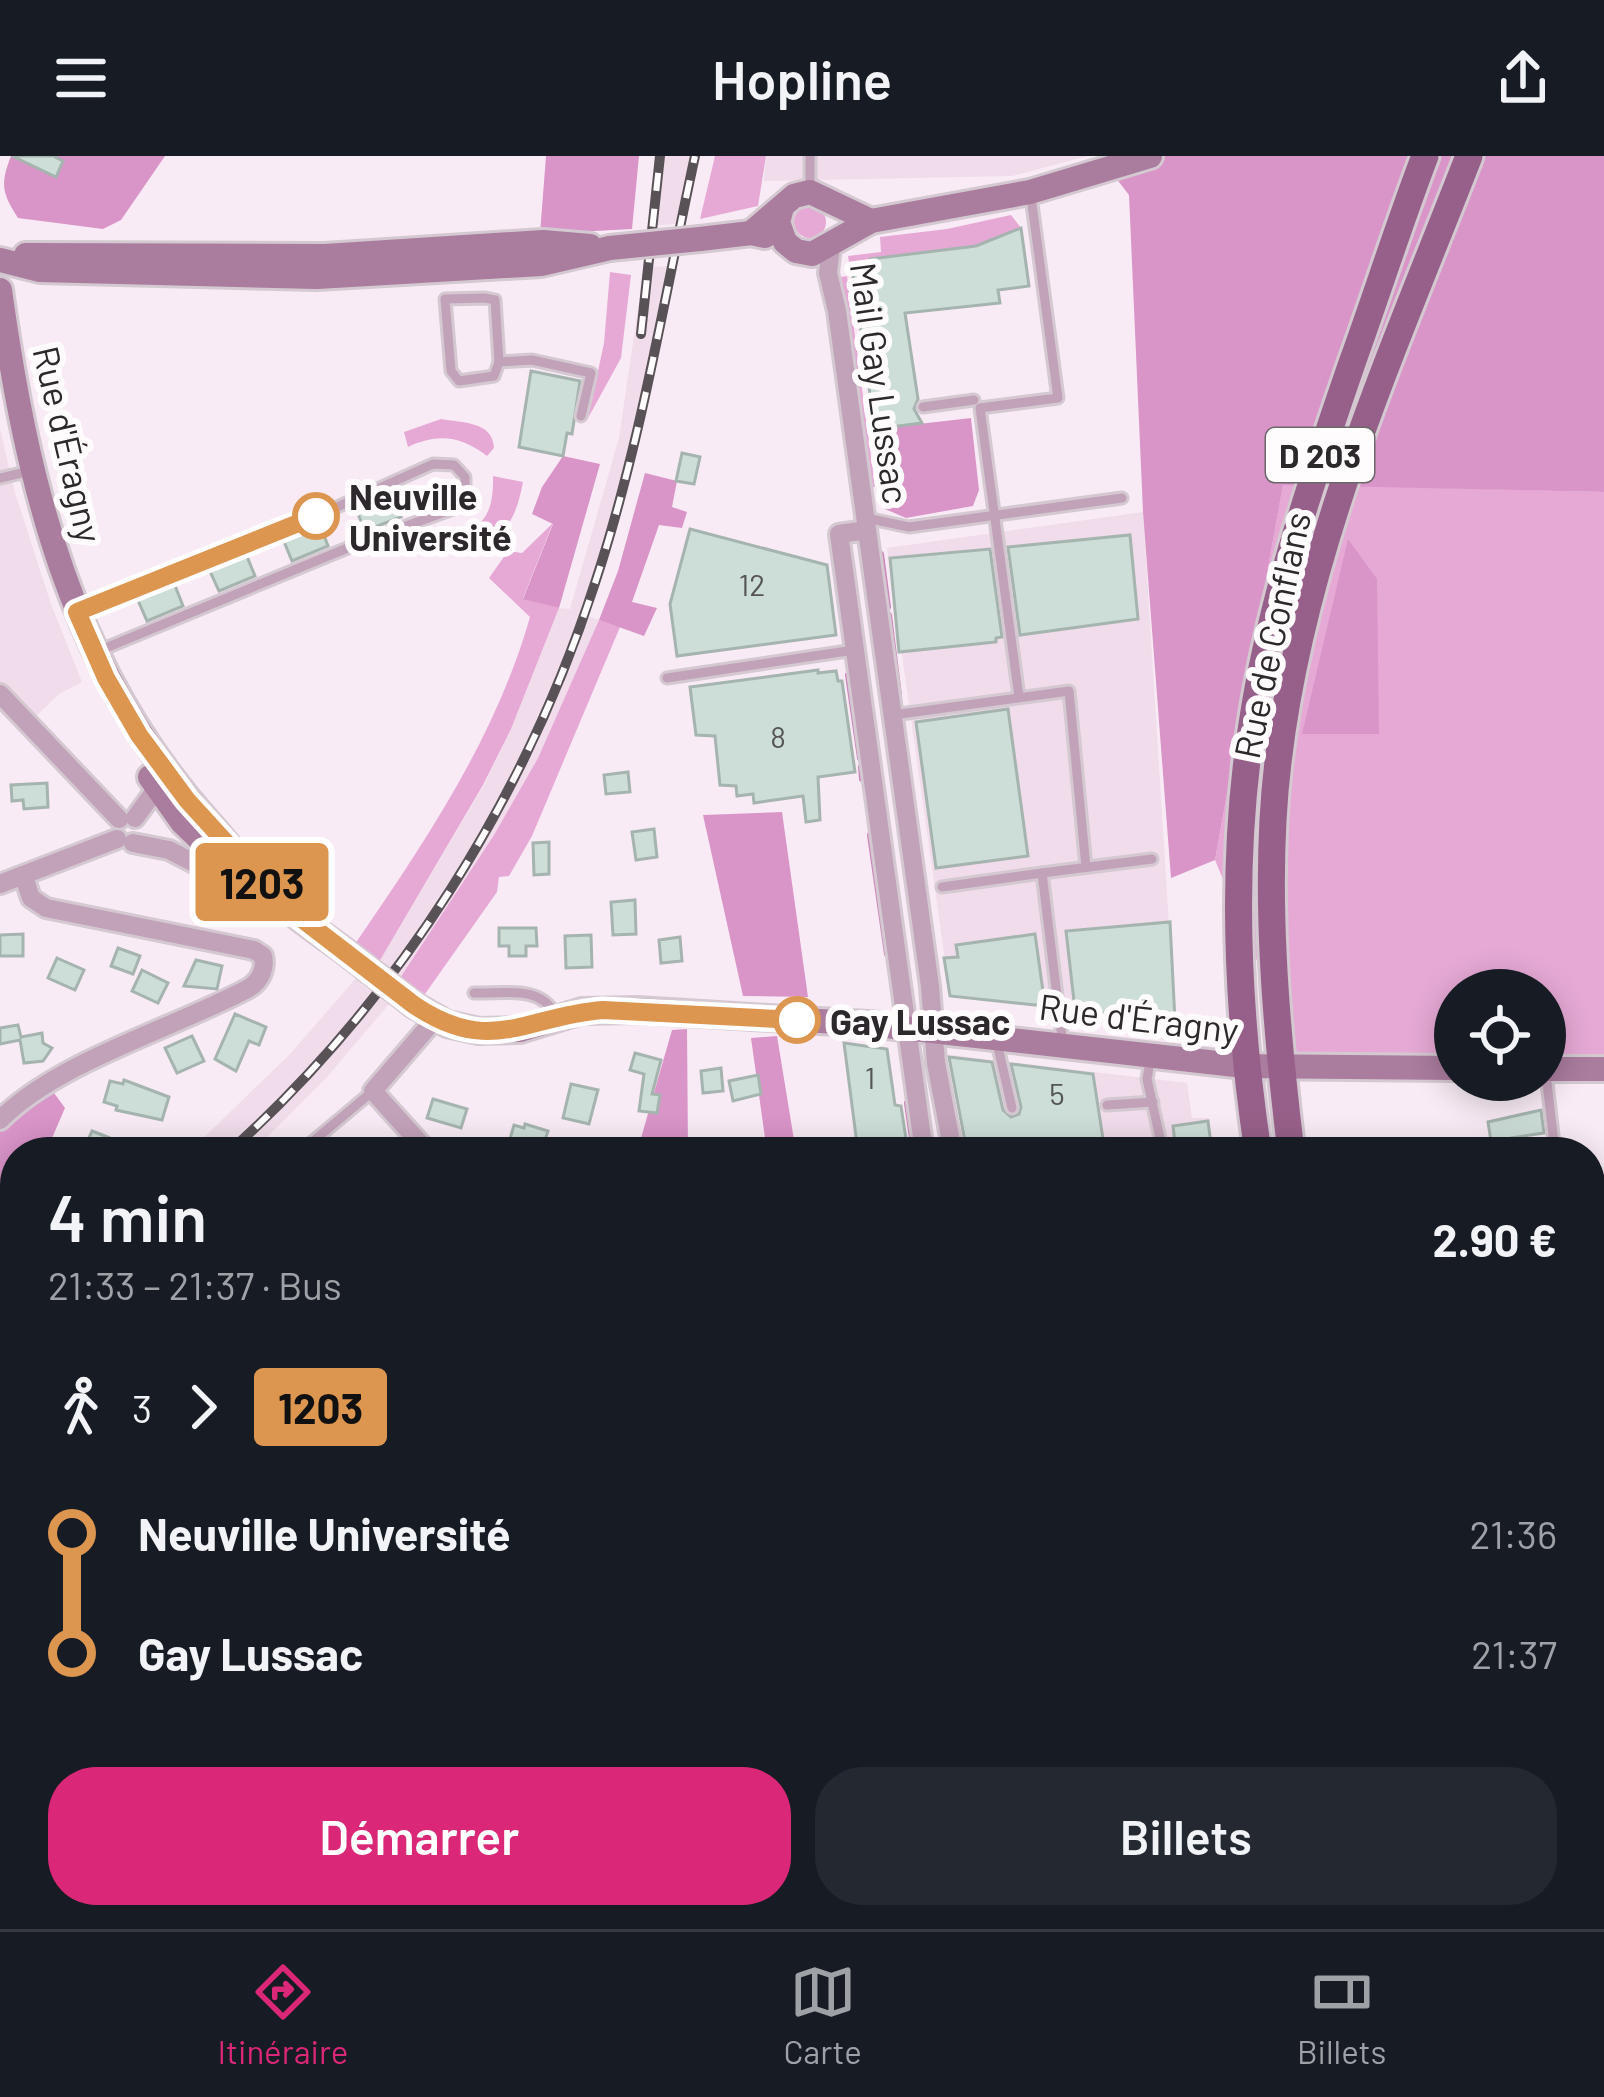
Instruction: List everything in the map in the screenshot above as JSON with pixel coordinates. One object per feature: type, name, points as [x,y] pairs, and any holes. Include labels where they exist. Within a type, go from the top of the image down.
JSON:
[{"type":"main road","name":"Rue de Conflans","points":[[1256,1137],[1244,1066],[1241,845],[1251,727],[1263,656],[1308,490],[1425,156]]},
{"type":"main road","points":[[1431,251],[1450,156]]},
{"type":"main road","name":"Rue de Conflans","points":[[1290,1137],[1282,1069],[1272,834],[1288,695],[1328,526],[1469,156]]},
{"type":"main road","points":[[1455,191],[1480,156]]},
{"type":"street","points":[[0,259],[40,270],[317,277],[451,260],[542,265],[610,248],[752,233],[785,242],[804,254],[820,252],[871,221],[1030,192],[1150,156]]},
{"type":"street","points":[[752,233],[794,196],[810,192],[871,221]]},
{"type":"street","points":[[833,243],[840,227],[835,205]]},
{"type":"street","points":[[781,211],[778,222],[785,242]]},
{"type":"street","name":"Mail Gay Lussac","points":[[833,243],[828,273],[837,311],[950,1137]]},
{"type":"street","name":"Rue d'Éragny","points":[[0,290],[4,356],[33,470],[94,653],[156,762],[280,902]]},
{"type":"street","name":"Mail Gay Lussac","points":[[867,524],[839,533],[922,1137]]},
{"type":"street","points":[[854,650],[884,646]]},
{"type":"street","name":"Rue d'Éragny","points":[[106,678],[115,723],[157,788],[205,848],[240,879],[280,902],[424,1012],[494,1032],[520,1030],[582,1012],[637,1010],[906,1028],[1282,1069],[1434,1068]]},
{"type":"street","points":[[0,694],[116,812],[126,830],[225,879],[240,879]]},
{"type":"street","points":[[0,884],[126,830],[157,788],[166,790],[193,818],[206,820]]},
{"type":"street","points":[[874,796],[902,791]]},
{"type":"street","points":[[0,1120],[76,1069],[249,988],[264,966],[263,956],[254,950],[46,908],[31,898],[24,877]]},
{"type":"street","points":[[414,1137],[373,1091],[424,1012]]},
{"type":"street","points":[[1566,1069],[1604,1069]]},
{"type":"lane","points":[[810,156],[810,192]]},
{"type":"lane","points":[[1019,697],[980,409],[1058,398],[1030,192]]},
{"type":"lane","points":[[445,298],[495,300],[499,362],[494,376],[459,381],[451,370],[445,298],[451,260]]},
{"type":"lane","points":[[499,362],[532,360],[591,373],[581,416]]},
{"type":"lane","points":[[923,407],[974,400]]},
{"type":"lane","points":[[77,612],[433,464],[454,465],[465,477],[465,495],[453,509],[94,653]]},
{"type":"lane","points":[[0,478],[33,470]]},
{"type":"lane","points":[[867,524],[909,527],[1121,498]]},
{"type":"lane","points":[[667,678],[854,650]]},
{"type":"lane","points":[[893,715],[1069,691],[1086,867]]},
{"type":"lane","points":[[942,886],[1152,859]]},
{"type":"lane","points":[[1042,873],[1063,1045]]},
{"type":"lane","points":[[474,993],[536,994],[547,999],[558,1019]]},
{"type":"lane","points":[[996,1037],[1012,1108]]},
{"type":"lane","points":[[1151,1055],[1147,1079],[1160,1137]]},
{"type":"lane","points":[[318,1137],[373,1091]]},
{"type":"lane","points":[[1549,1101],[1553,1137]]},
{"type":"lane","points":[[1107,1105],[1153,1102]]},
{"type":"shaded area","points":[[11,156],[165,156],[121,220],[103,229],[18,218],[4,188]]},
{"type":"shaded area","points":[[546,156],[639,156],[632,229],[540,234]]},
{"type":"shaded area","points":[[655,156],[700,156],[685,223],[649,226]]},
{"type":"shaded area","points":[[715,156],[766,156],[758,206],[700,219]]},
{"type":"shaded area","points":[[766,156],[1088,156],[1012,176],[764,181]]},
{"type":"shaded area","points":[[1099,156],[1604,156],[1604,492],[1283,485],[1215,860],[1171,878],[1143,512],[1129,195]]},
{"type":"shaded area","points":[[810,206],[821,211],[826,222],[821,233],[810,238],[799,233],[794,222],[799,211]]},
{"type":"shaded area","points":[[1011,215],[1021,228],[976,246],[849,262],[848,256],[881,252],[880,237]]},
{"type":"shaded area","points":[[677,265],[635,462],[588,616],[599,620],[538,758],[494,835],[400,978],[379,962],[484,785],[559,608],[570,609],[619,438],[644,268]]},
{"type":"shaded area","points":[[610,272],[631,275],[621,358],[588,418],[604,343]]},
{"type":"shaded area","points":[[847,276],[875,487],[869,487],[834,278]]},
{"type":"shaded area","points":[[971,418],[979,490],[973,506],[906,518],[885,509],[875,429]]},
{"type":"shaded area","points":[[441,419],[482,428],[494,448],[487,456],[468,444],[439,438],[408,447],[404,432]]},
{"type":"shaded area","points":[[0,429],[15,493],[82,682],[59,694],[32,720],[0,694]]},
{"type":"shaded area","points":[[563,456],[600,464],[559,608],[523,599],[553,524],[532,514],[542,487]]},
{"type":"shaded area","points":[[645,473],[677,481],[672,507],[687,512],[682,528],[659,525],[632,602],[657,608],[644,636],[599,620]]},
{"type":"shaded area","points":[[493,476],[523,482],[514,513],[492,537],[450,552],[437,536],[464,532],[481,521],[491,503]]},
{"type":"shaded area","points":[[1283,484],[1604,492],[1604,1084],[1566,1083],[1566,969],[1434,969],[1434,1078],[1304,1074],[1215,860]]},
{"type":"shaded area","points":[[1143,512],[1175,1021],[950,996],[887,548]]},
{"type":"shaded area","points":[[553,523],[523,598],[559,608],[511,729],[483,785],[379,962],[355,944],[432,827],[478,746],[530,617],[489,578],[508,551],[522,553]]},
{"type":"shaded area","points":[[1348,539],[1377,579],[1379,734],[1302,734]]},
{"type":"shaded area","points":[[599,620],[620,627],[532,836],[509,876],[499,877],[497,892],[425,994],[400,978],[494,835],[538,758]]},
{"type":"shaded area","points":[[782,812],[808,997],[743,996],[703,815]]},
{"type":"shaded area","points":[[356,978],[389,1004],[327,1077],[267,1137],[204,1137],[291,1053]]},
{"type":"shaded area","points":[[687,1029],[688,1137],[641,1137],[672,1030]]},
{"type":"shaded area","points":[[777,1036],[794,1137],[765,1137],[751,1038]]},
{"type":"shaded area","points":[[951,1055],[1187,1083],[1192,1118],[1208,1118],[1210,1137],[967,1137]]},
{"type":"shaded area","points":[[54,1093],[65,1108],[52,1137],[0,1137],[0,1120]]},
{"type":"building","points":[[12,156],[53,156],[63,161],[56,177]]},
{"type":"building","points":[[1021,228],[1029,286],[998,290],[1000,303],[905,313],[918,399],[914,409],[922,423],[875,429],[852,269],[871,266],[870,259],[976,246]]},
{"type":"building","points":[[531,371],[580,381],[572,434],[567,433],[563,456],[519,447]]},
{"type":"building","points":[[682,453],[700,457],[694,484],[676,481]]},
{"type":"building","points":[[391,494],[401,517],[365,531],[356,509]]},
{"type":"building","points":[[320,525],[328,546],[292,561],[283,539]]},
{"type":"building","points":[[690,529],[827,565],[836,635],[677,656],[670,604]]},
{"type":"building","points":[[1130,535],[1138,619],[1020,635],[1008,547]]},
{"type":"building","points":[[990,549],[1002,637],[996,642],[899,652],[890,558]]},
{"type":"building","points":[[246,554],[255,576],[219,591],[209,569]]},
{"type":"building","points":[[174,583],[183,606],[147,621],[137,598]]},
{"type":"building","points":[[836,671],[842,681],[855,772],[818,777],[820,820],[806,822],[803,796],[754,803],[753,794],[737,796],[736,786],[720,785],[715,736],[696,735],[690,687]]},
{"type":"building","points":[[1008,709],[1028,856],[936,868],[916,722]]},
{"type":"building","points":[[628,772],[630,792],[606,794],[604,775]]},
{"type":"building","points":[[47,783],[48,807],[24,809],[23,800],[12,801],[11,785]]},
{"type":"building","points":[[654,829],[657,857],[636,860],[632,832]]},
{"type":"building","points":[[549,842],[549,874],[534,875],[533,843]]},
{"type":"building","points":[[635,900],[636,934],[613,935],[611,902]]},
{"type":"building","points":[[1170,922],[1175,1021],[1075,1010],[1066,931]]},
{"type":"building","points":[[499,928],[536,928],[537,946],[526,946],[526,956],[509,956],[509,946],[499,946]]},
{"type":"building","points":[[23,934],[23,956],[0,956],[0,935]]},
{"type":"building","points":[[1035,934],[1045,1006],[950,996],[944,958],[958,957],[956,945]]},
{"type":"building","points":[[591,935],[592,967],[566,968],[565,936]]},
{"type":"building","points":[[680,937],[682,961],[661,963],[659,940]]},
{"type":"building","points":[[118,948],[140,956],[133,974],[111,966]]},
{"type":"building","points":[[57,958],[84,970],[75,990],[48,978]]},
{"type":"building","points":[[196,960],[222,966],[217,989],[184,986]]},
{"type":"building","points":[[142,970],[168,983],[158,1003],[132,991]]},
{"type":"building","points":[[235,1014],[266,1027],[259,1045],[249,1041],[236,1071],[215,1059]]},
{"type":"building","points":[[18,1025],[21,1037],[42,1033],[43,1043],[52,1048],[43,1061],[24,1063],[20,1040],[0,1044],[0,1028]]},
{"type":"building","points":[[192,1036],[204,1061],[177,1073],[165,1048]]},
{"type":"building","points":[[844,1043],[887,1049],[895,1105],[901,1106],[906,1137],[856,1137]]},
{"type":"building","points":[[635,1053],[661,1060],[652,1094],[660,1095],[657,1113],[639,1111],[644,1074],[630,1070]]},
{"type":"building","points":[[949,1057],[992,1062],[1003,1110],[1011,1117],[1021,1107],[1011,1064],[1093,1074],[1103,1137],[964,1137]]},
{"type":"building","points":[[721,1068],[723,1091],[703,1093],[701,1071]]},
{"type":"building","points":[[758,1075],[761,1094],[733,1101],[729,1081]]},
{"type":"building","points":[[124,1080],[169,1097],[162,1120],[116,1110],[117,1106],[104,1102],[110,1081],[123,1084]]},
{"type":"building","points":[[571,1084],[598,1090],[589,1124],[563,1118]]},
{"type":"building","points":[[433,1099],[467,1109],[461,1128],[427,1118]]},
{"type":"building","points":[[1541,1110],[1544,1133],[1490,1137],[1488,1122]]},
{"type":"building","points":[[1208,1121],[1210,1137],[1174,1137],[1173,1126]]},
{"type":"building","points":[[525,1124],[548,1131],[546,1137],[510,1137],[514,1125],[524,1128]]},
{"type":"waterway","points":[[881,554],[888,607]]},
{"type":"waterway","points":[[889,615],[899,695]]},
{"type":"waterway","points":[[848,675],[860,758]]},
{"type":"waterway","points":[[861,767],[862,779]]},
{"type":"waterway","points":[[870,835],[887,954]]},
{"type":"waterway","points":[[907,1103],[912,1137]]},
{"type":"railway","points":[[641,334],[660,156]]},
{"type":"railway","points":[[244,1137],[348,1029],[401,962],[493,818],[532,742],[566,663],[611,531],[639,424],[695,156]]},
{"type":"bus line","name":"1203","points":[[316,516],[77,612],[106,678],[156,762],[280,902],[414,1005],[435,1019],[466,1029],[520,1030],[603,1010],[797,1020]]},
{"type":"place","name":"Neuville Université","points":[[316,516]]},
{"type":"place","name":"Gay Lussac","points":[[797,1020]]}]
